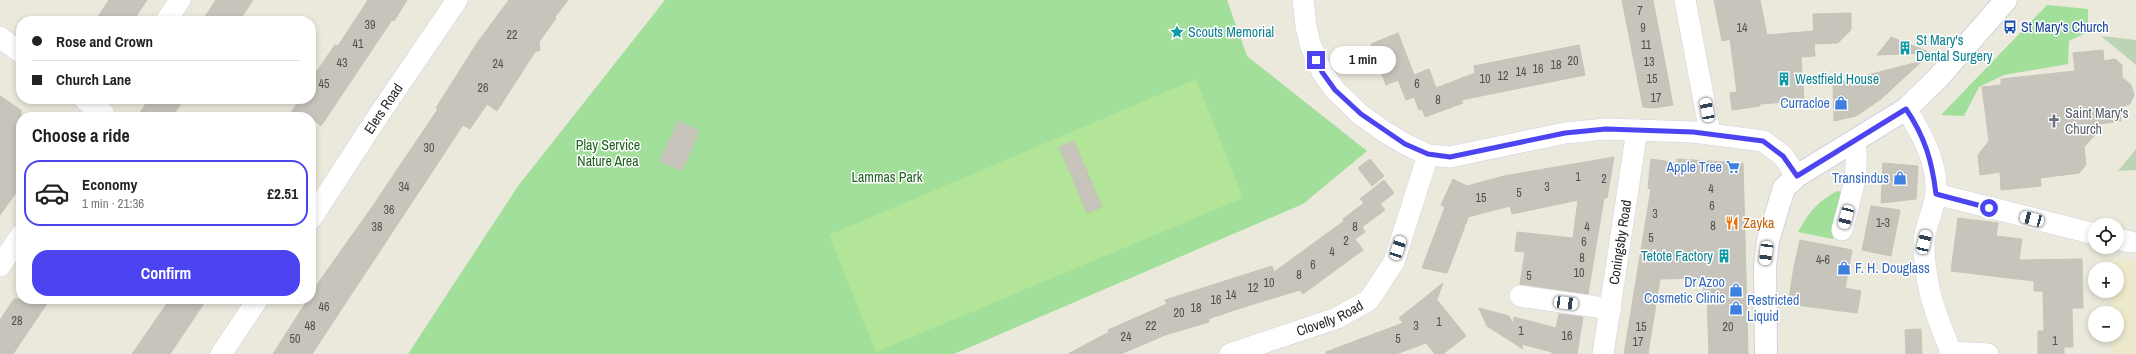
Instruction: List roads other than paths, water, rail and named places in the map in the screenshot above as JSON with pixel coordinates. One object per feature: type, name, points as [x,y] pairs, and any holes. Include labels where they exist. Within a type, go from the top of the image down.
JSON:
[{"type":"main road","points":[[1766,354],[1765,266],[1768,240],[1784,188],[1797,176],[1906,109],[1938,78],[2006,0]]},
{"type":"street","points":[[169,16],[180,0]]},
{"type":"street","name":"Elers Road","points":[[316,210],[457,0]]},
{"type":"street","points":[[1303,0],[1310,44],[1322,72],[1335,90],[1361,114],[1385,132],[1405,144],[1428,154],[1450,157],[1565,133],[1606,129],[1710,133],[1763,141],[1783,156],[1797,176]]},
{"type":"street","points":[[1686,0],[1710,133]]},
{"type":"street","points":[[0,37],[16,49]]},
{"type":"street","points":[[94,104],[105,110]]},
{"type":"street","points":[[1906,109],[1919,128],[1932,165],[1936,194],[1924,242],[1927,284],[1931,301],[1951,352],[1988,354]]},
{"type":"street","name":"Coningsby Road","points":[[1603,354],[1637,130]]},
{"type":"street","points":[[1842,230],[1857,175],[1857,156],[1854,141]]},
{"type":"street","name":"Clovelly Road","points":[[1230,354],[1337,318],[1369,300],[1394,262],[1428,154]]},
{"type":"street","points":[[1936,194],[2088,232]]},
{"type":"street","points":[[0,266],[16,242]]},
{"type":"street","points":[[1520,296],[1611,309]]},
{"type":"street","points":[[222,354],[255,304]]},
{"type":"place","name":"St Mary's Church","points":[[2010,27]]},
{"type":"place","name":"Scouts Memorial","points":[[1177,32]]},
{"type":"place","name":"St Mary's Dental Surgery","points":[[1905,48]]},
{"type":"place","name":"Westfield House","points":[[1784,79]]},
{"type":"place","name":"Curracloe","points":[[1841,103]]},
{"type":"place","name":"Saint Mary's Church","points":[[2054,121]]},
{"type":"place","name":"Apple Tree","points":[[1733,167]]},
{"type":"place","name":"Transindus","points":[[1900,178]]},
{"type":"place","name":"Zayka","points":[[1732,223]]},
{"type":"place","name":"Tetote Factory","points":[[1724,256]]},
{"type":"place","name":"F. H. Douglass","points":[[1844,268]]},
{"type":"place","name":"Dr Azoo Cosmetic Clinic","points":[[1736,290]]},
{"type":"place","name":"Restricted Liquid","points":[[1736,308]]},
{"type":"park label","name":"Play Service Nature Area","points":[[608,154]]},
{"type":"park label","name":"Lammas Park","points":[[887,177]]}]
